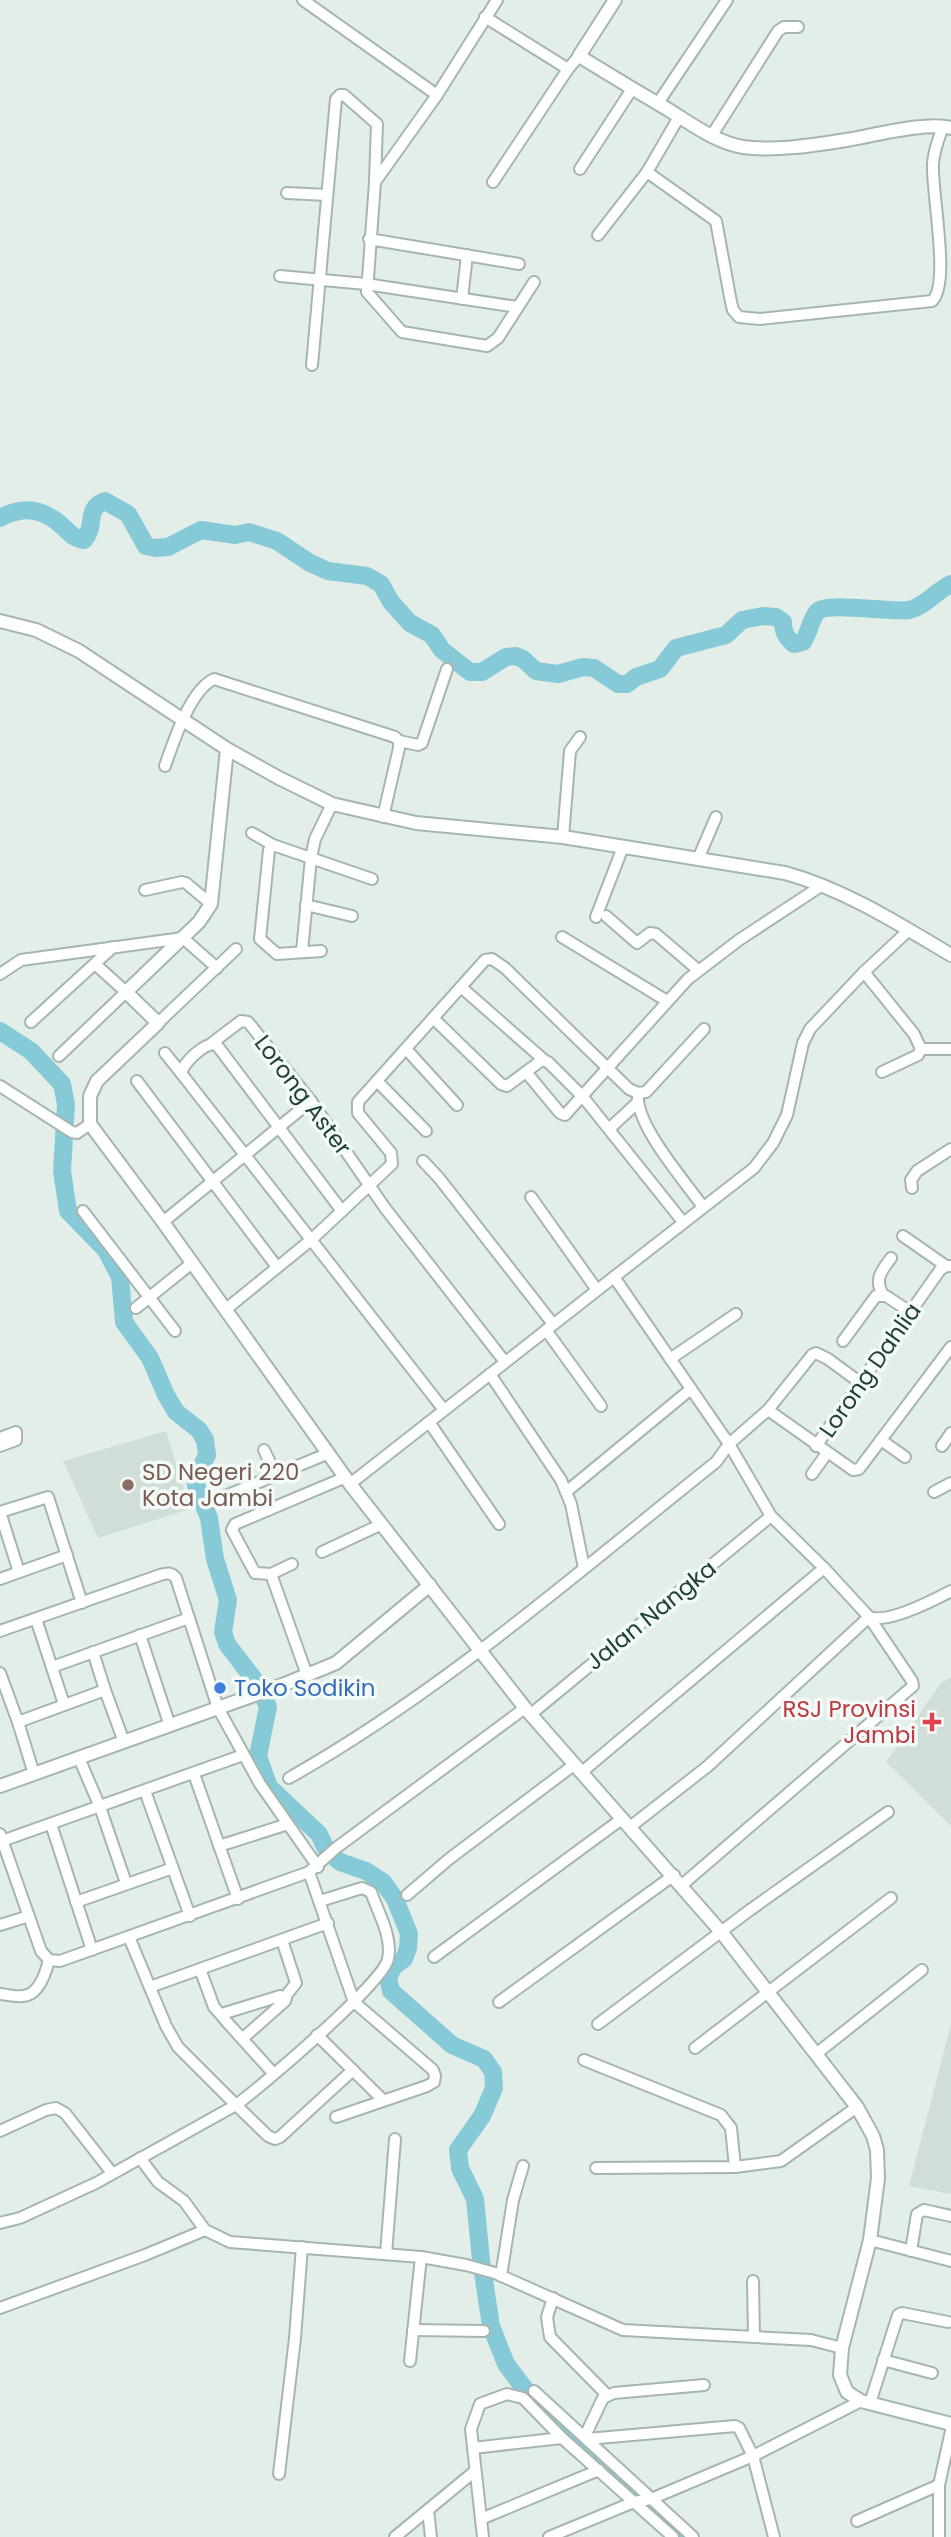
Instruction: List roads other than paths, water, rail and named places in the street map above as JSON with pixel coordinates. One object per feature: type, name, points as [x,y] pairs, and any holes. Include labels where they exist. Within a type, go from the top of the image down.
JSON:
[{"type":"street","points":[[303,0],[437,95]]},
{"type":"street","points":[[375,182],[437,95],[497,0]]},
{"type":"street","points":[[493,182],[615,0]]},
{"type":"street","points":[[658,103],[727,0]]},
{"type":"street","points":[[485,17],[568,69]]},
{"type":"street","points":[[712,135],[778,31],[784,27],[799,27]]},
{"type":"street","points":[[579,56],[679,117],[742,147],[790,147],[947,127],[933,161],[939,267],[937,295],[932,301],[760,319],[739,317],[731,302],[716,221],[647,172]]},
{"type":"street","points":[[580,169],[632,89]]},
{"type":"street","points":[[312,365],[336,99],[340,95],[344,95],[377,124],[366,284],[368,294],[402,332],[487,346],[498,338],[534,282]]},
{"type":"street","points":[[598,235],[647,172],[679,117]]},
{"type":"street","points":[[287,192],[327,195]]},
{"type":"street","points":[[369,239],[519,264]]},
{"type":"street","points":[[462,299],[467,254]]},
{"type":"street","points":[[280,276],[366,284],[517,307]]},
{"type":"street","points":[[0,621],[36,631],[79,651],[227,749],[332,804],[383,817],[481,831],[563,837],[785,873],[821,886],[909,930],[951,955]]},
{"type":"street","points":[[165,766],[181,720],[206,684],[214,680],[389,734],[398,741],[418,745],[422,743],[447,669]]},
{"type":"street","points":[[563,837],[570,751],[580,737]]},
{"type":"street","points":[[383,817],[398,741]]},
{"type":"street","points":[[59,1056],[183,938],[211,904],[227,749]]},
{"type":"street","points":[[302,951],[311,858],[315,839],[332,804]]},
{"type":"street","points":[[698,859],[716,817]]},
{"type":"street","points":[[252,833],[273,845],[372,878]]},
{"type":"street","points":[[273,845],[270,850],[260,939],[277,954],[321,951]]},
{"type":"street","points":[[623,847],[601,917],[637,943],[650,933],[656,934],[698,971]]},
{"type":"street","points":[[145,890],[182,882],[211,904]]},
{"type":"street","points":[[526,1072],[563,1115],[583,1097],[667,1001],[698,971],[739,940],[821,886]]},
{"type":"street","points":[[306,905],[352,916]]},
{"type":"street","points":[[292,1564],[271,1574],[260,1575],[253,1570],[232,1530],[235,1524],[348,1480],[429,1422],[754,1168],[774,1143],[788,1115],[806,1036],[814,1023],[909,930]]},
{"type":"street","points":[[562,937],[667,1001]]},
{"type":"street","points":[[0,974],[21,960],[183,938],[216,968]]},
{"type":"street","points":[[31,1022],[113,947]]},
{"type":"street","points":[[236,949],[97,1081],[90,1096],[90,1124],[348,1480],[527,1711],[678,1880],[770,1993],[857,2107],[873,2136],[878,2164],[870,2240],[842,2348],[840,2364],[843,2384],[847,2392],[866,2402],[951,2424]]},
{"type":"street","points":[[225,1310],[311,1240],[392,1164],[391,1153],[358,1114],[358,1102],[485,960],[492,959],[533,993],[637,1098],[645,1125],[703,1207]]},
{"type":"street","points":[[95,964],[158,1023]]},
{"type":"street","points":[[864,972],[914,1034],[921,1049]]},
{"type":"street","points":[[461,987],[583,1097],[683,1222]]},
{"type":"street","points":[[433,1018],[501,1084],[508,1086],[544,1060]]},
{"type":"street","name":"Lorong Aster","points":[[212,1043],[230,1027],[241,1021],[248,1022],[311,1101],[370,1185],[505,1362]]},
{"type":"street","points":[[608,1129],[704,1029]]},
{"type":"street","points":[[181,1073],[184,1065],[207,1045],[216,1044],[342,1211]]},
{"type":"street","points":[[406,1049],[457,1105]]},
{"type":"street","points":[[921,1049],[951,1049]]},
{"type":"street","points":[[882,1072],[918,1055],[921,1049]]},
{"type":"street","points":[[165,1054],[444,1410]]},
{"type":"street","points":[[137,1081],[277,1267]]},
{"type":"street","points":[[377,1081],[426,1131]]},
{"type":"street","points":[[0,1086],[71,1131],[77,1133],[90,1124]]},
{"type":"street","points":[[163,1222],[311,1101]]},
{"type":"street","points":[[912,1188],[911,1180],[917,1171],[951,1149]]},
{"type":"street","points":[[423,1161],[439,1178],[550,1327],[601,1406]]},
{"type":"street","points":[[531,1197],[597,1290]]},
{"type":"street","points":[[83,1211],[175,1331]]},
{"type":"street","points":[[903,1236],[949,1266]]},
{"type":"street","points":[[891,1258],[879,1278],[878,1286],[883,1295],[912,1313]]},
{"type":"street","points":[[136,1308],[192,1263]]},
{"type":"street","name":"Lorong Dahlia","points":[[816,1446],[940,1270],[949,1266]]},
{"type":"street","points":[[499,2002],[678,1880],[913,1686],[869,1618],[824,1568],[771,1516],[729,1444],[614,1277]]},
{"type":"street","points":[[843,1341],[876,1296],[883,1295]]},
{"type":"street","points":[[670,1359],[736,1314]]},
{"type":"street","points":[[768,1410],[816,1446],[856,1470],[951,1347]]},
{"type":"street","points":[[289,1778],[335,1752],[480,1650],[716,1462],[729,1444],[768,1410],[812,1355],[816,1353],[828,1359],[862,1384]]},
{"type":"street","points":[[490,1374],[561,1480],[571,1504],[584,1567]]},
{"type":"street","points":[[566,1492],[691,1389]]},
{"type":"street","points":[[429,1422],[499,1524]]},
{"type":"street","points":[[0,1437],[16,1432],[16,1440],[0,1446]]},
{"type":"street","points":[[942,1446],[951,1433]]},
{"type":"street","points":[[881,1440],[905,1457]]},
{"type":"street","points":[[264,1450],[276,1475]]},
{"type":"street","points":[[812,1474],[827,1452]]},
{"type":"street","points":[[211,1502],[329,1453]]},
{"type":"street","points":[[934,1492],[951,1483]]},
{"type":"street","points":[[19,1572],[0,1512],[48,1497],[82,1602]]},
{"type":"street","name":"Jalan Nangka","points":[[318,1866],[336,1848],[527,1711],[771,1516]]},
{"type":"street","points":[[323,1552],[382,1524]]},
{"type":"street","points":[[0,1579],[67,1555]]},
{"type":"street","points":[[407,1895],[449,1858],[579,1768],[824,1568]]},
{"type":"street","points":[[0,1631],[168,1573],[176,1578],[218,1708],[260,1784],[318,1866],[320,1901],[354,2002],[435,2074],[431,2085],[336,2118]]},
{"type":"street","points":[[271,1574],[307,1675]]},
{"type":"street","points":[[0,1786],[285,1685],[337,1663],[430,1585]]},
{"type":"street","points":[[433,1957],[708,1766],[869,1618],[879,1619],[921,1606],[951,1591]]},
{"type":"street","points":[[52,1667],[189,1618]]},
{"type":"street","points":[[36,1619],[64,1704]]},
{"type":"street","points":[[140,1635],[170,1726]]},
{"type":"street","points":[[93,1652],[124,1742]]},
{"type":"street","points":[[0,1673],[34,1774]]},
{"type":"street","points":[[18,1722],[105,1690]]},
{"type":"street","points":[[243,1755],[51,1824],[1,1837],[41,1951],[49,1960],[60,1961],[238,1899],[318,1866]]},
{"type":"street","points":[[79,1758],[100,1807],[127,1884]]},
{"type":"street","points":[[194,1774],[238,1899]]},
{"type":"street","points":[[145,1791],[190,1916]]},
{"type":"street","points":[[598,2024],[750,1910],[888,1812]]},
{"type":"street","points":[[51,1824],[92,1951]]},
{"type":"street","points":[[219,1846],[288,1824]]},
{"type":"street","points":[[76,1902],[173,1868]]},
{"type":"street","points":[[0,2223],[20,2218],[112,2174],[236,2105],[354,2002],[386,1965],[389,1957],[386,1933],[371,1892],[367,1888],[320,1901]]},
{"type":"street","points":[[695,2048],[891,1898]]},
{"type":"street","points":[[0,1925],[29,1916]]},
{"type":"street","points":[[150,1987],[328,1923]]},
{"type":"street","points":[[129,1937],[166,2026],[178,2047],[268,2136],[275,2139],[295,2125],[353,2070]]},
{"type":"street","points":[[242,2039],[285,2001],[296,1983],[282,1940]]},
{"type":"street","points":[[0,1994],[23,1996],[32,1993],[42,1979],[49,1960]]},
{"type":"street","points":[[200,1969],[214,2007],[273,2073]]},
{"type":"street","points":[[816,2054],[922,1970]]},
{"type":"street","points":[[222,2017],[225,2013],[285,1997]]},
{"type":"street","points":[[317,2035],[383,2100]]},
{"type":"street","points":[[584,2060],[721,2115],[731,2128],[735,2167]]},
{"type":"street","points":[[596,2168],[735,2167],[786,2158],[857,2107]]},
{"type":"street","points":[[0,2131],[56,2108],[65,2113],[112,2174]]},
{"type":"street","points":[[386,2254],[395,2139]]},
{"type":"street","points":[[140,2158],[158,2182],[184,2201],[205,2230],[233,2243],[421,2257],[466,2265],[498,2275],[623,2330],[811,2340],[842,2348]]},
{"type":"street","points":[[498,2275],[513,2200],[523,2166]]},
{"type":"street","points":[[911,2250],[917,2214],[924,2210],[951,2216]]},
{"type":"street","points":[[2,2305],[145,2255],[205,2230]]},
{"type":"street","points":[[870,2240],[951,2261]]},
{"type":"street","points":[[279,2474],[295,2338],[302,2248]]},
{"type":"street","points":[[410,2361],[421,2257]]},
{"type":"street","points":[[753,2281],[754,2337]]},
{"type":"street","points":[[553,2298],[547,2324],[550,2337],[607,2396]]},
{"type":"street","points":[[549,2537],[753,2456],[866,2402],[898,2315],[902,2313],[948,2322]]},
{"type":"street","points":[[413,2330],[484,2331]]},
{"type":"street","points":[[883,2360],[932,2373]]},
{"type":"street","points":[[586,2438],[603,2398],[607,2396],[614,2393],[704,2385]]},
{"type":"street","points":[[534,2390],[586,2438],[671,2534],[656,2537]]},
{"type":"street","points":[[483,2537],[471,2429],[477,2408],[484,2401],[507,2395],[523,2398],[562,2438],[600,2470],[693,2537]]},
{"type":"street","points":[[586,2438],[735,2426],[739,2428],[753,2456],[774,2537]]},
{"type":"street","points":[[939,2537],[939,2485],[951,2431]]},
{"type":"street","points":[[473,2448],[562,2438]]},
{"type":"street","points":[[481,2519],[600,2470]]},
{"type":"street","points":[[395,2537],[475,2471]]},
{"type":"street","points":[[857,2521],[939,2485]]},
{"type":"street","points":[[428,2510],[431,2537]]},
{"type":"waterway","points":[[0,518],[24,510],[39,512],[84,540],[95,508],[105,501],[128,514],[146,546],[168,547],[201,530],[235,535],[249,532],[277,541],[310,563],[328,571],[367,576],[381,584],[391,602],[410,623],[432,635],[442,650],[470,672],[482,672],[506,657],[516,656],[536,671],[558,674],[583,667],[594,668],[618,684],[627,684],[636,677],[660,669],[676,648],[726,635],[742,620],[763,616],[776,617],[783,622],[786,635],[794,644],[803,642],[815,615],[823,609],[845,607],[909,610],[920,606],[951,584]]},
{"type":"waterway","points":[[0,1031],[31,1051],[62,1084],[66,1104],[62,1171],[68,1211],[106,1250],[120,1277],[124,1322],[150,1358],[176,1412],[199,1430],[205,1440],[207,1455],[197,1476],[196,1485],[209,1518],[215,1559],[228,1600],[223,1632],[227,1644],[259,1686],[268,1707],[258,1756],[269,1787],[319,1834],[327,1851],[340,1862],[366,1871],[383,1882],[395,1899],[409,1934],[404,1959],[394,1966],[388,1977],[391,1991],[452,2045],[484,2059],[493,2072],[494,2088],[482,2116],[458,2150],[460,2168],[475,2199],[491,2326],[506,2364],[536,2404],[682,2537]]},
{"type":"place","name":"SD Negeri 220 Kota Jambi","points":[[128,1485]]},
{"type":"place","name":"Toko Sodikin","points":[[220,1688]]},
{"type":"place","name":"RSJ Provinsi Jambi","points":[[932,1722]]}]
